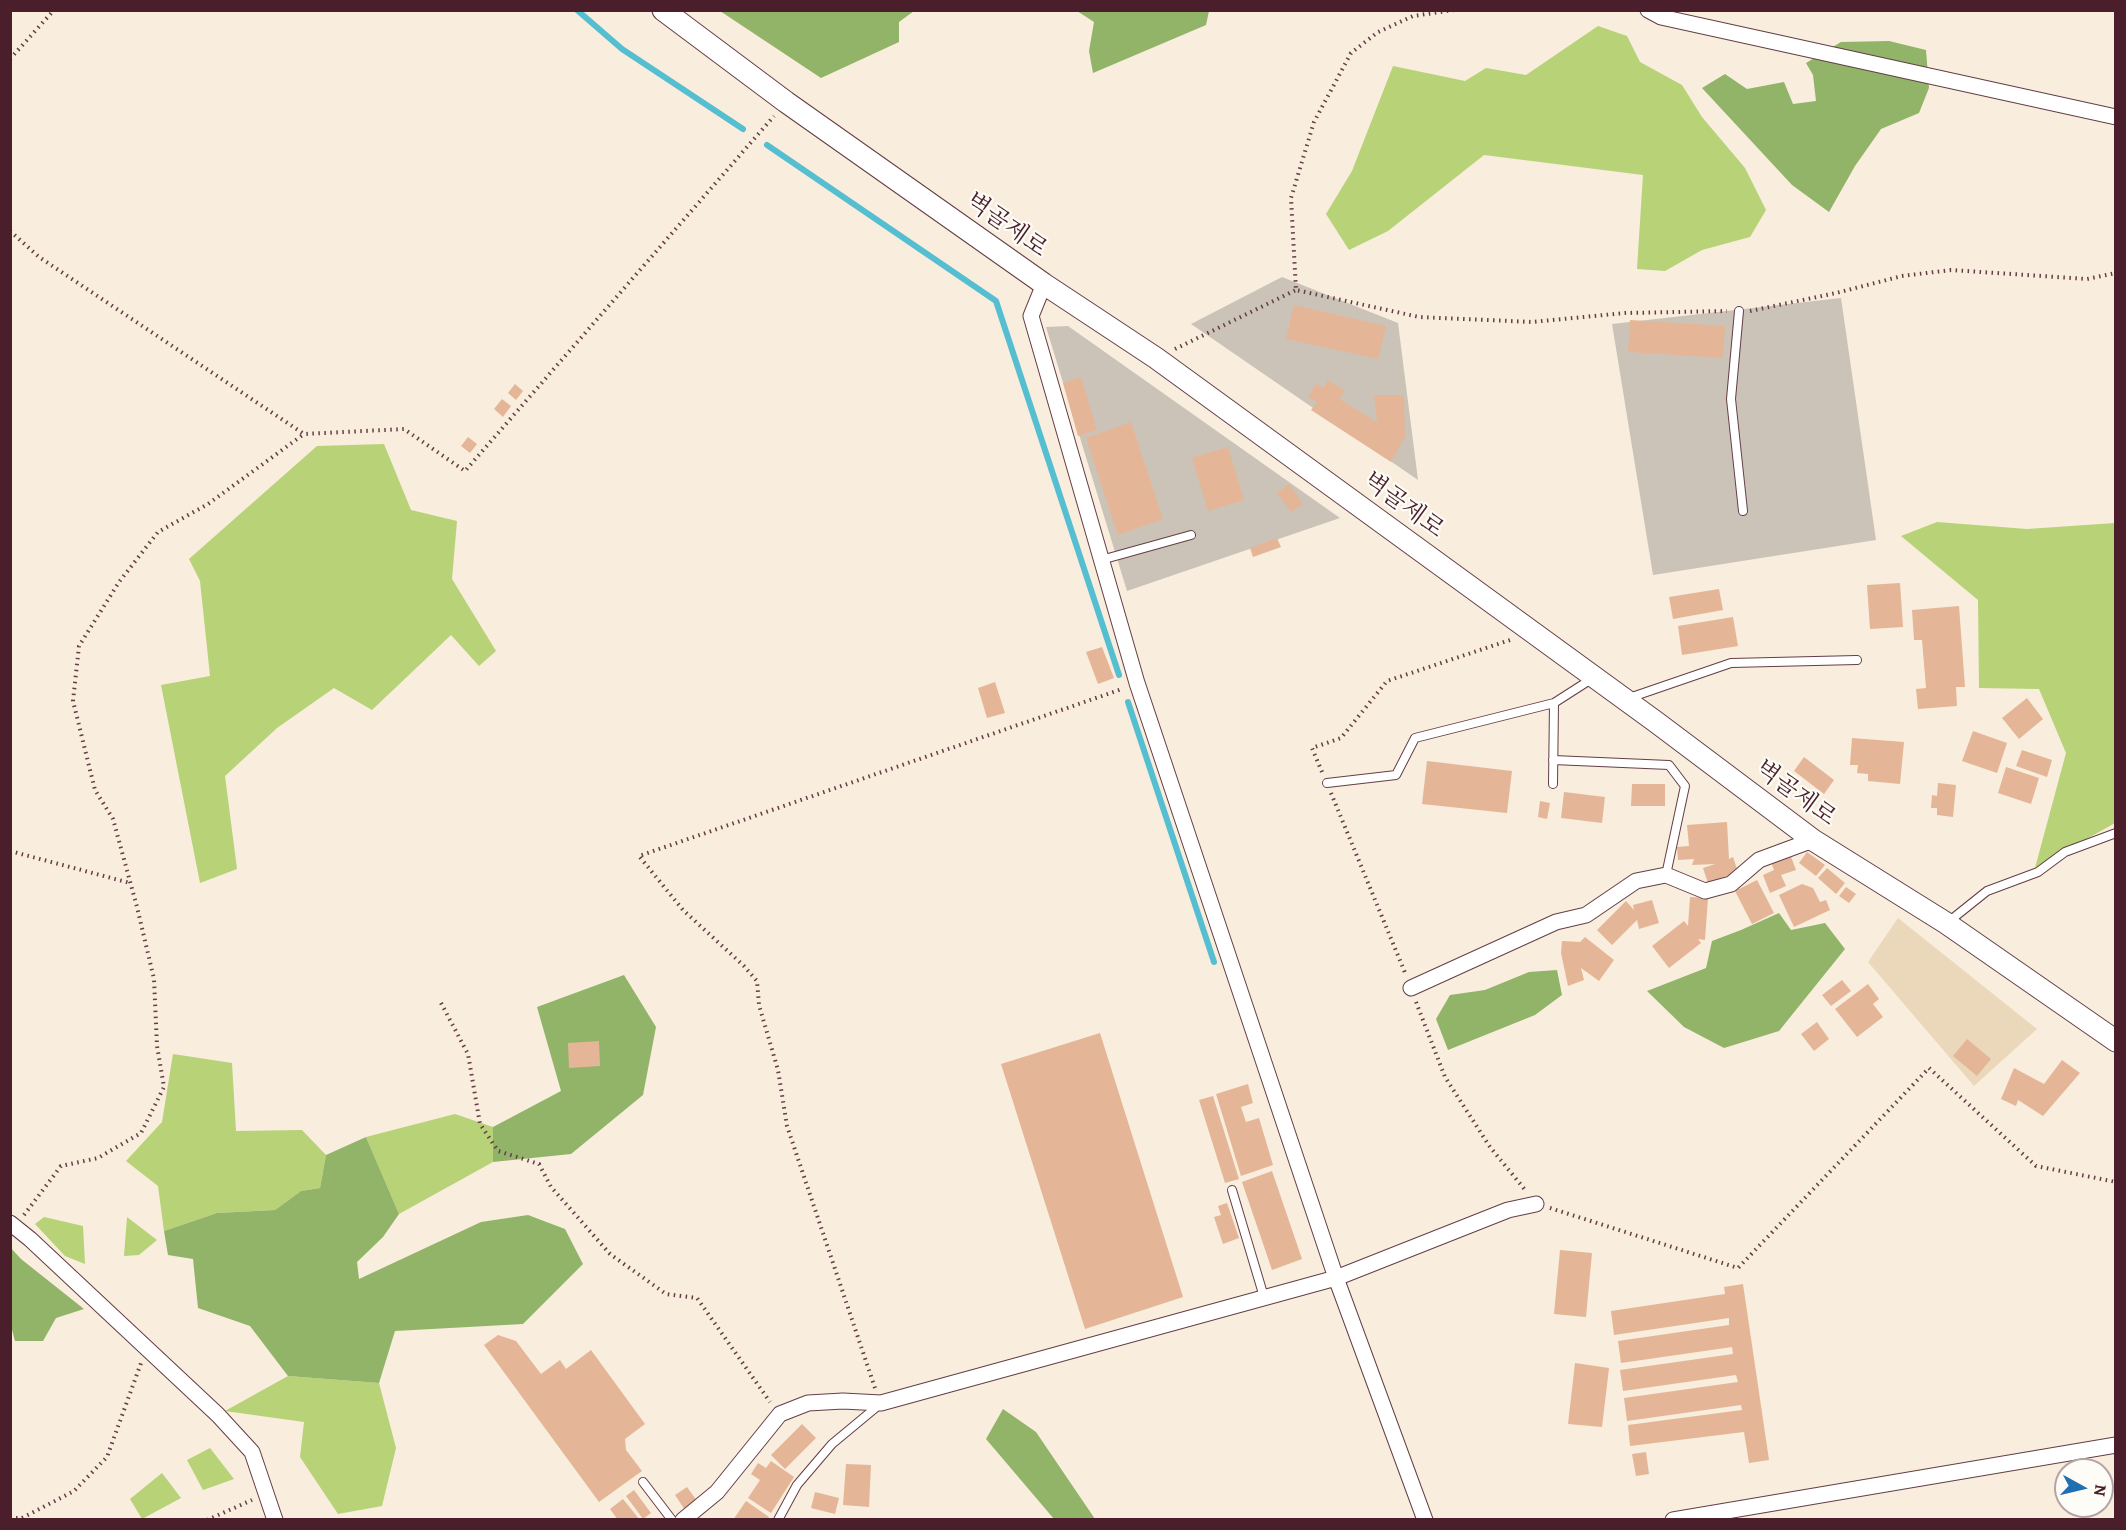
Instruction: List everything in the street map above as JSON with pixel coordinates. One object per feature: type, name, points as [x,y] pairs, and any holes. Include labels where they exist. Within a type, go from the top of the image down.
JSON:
[{"type":"street","points":[[1648,10],[1661,17],[2115,117]]},
{"type":"street","name":"벽골제로","points":[[666,11],[786,102],[1044,284],[1156,358],[1625,699],[1813,840],[1946,923],[2115,1041]]},
{"type":"street","points":[[1044,284],[1031,316],[1137,683],[1336,1278],[1425,1520]]},
{"type":"street","points":[[1411,988],[1556,922],[1586,915],[1636,881],[1666,875],[1706,891],[1731,884],[1759,860],[1813,840]]},
{"type":"street","points":[[683,1520],[717,1492],[780,1414],[808,1403],[843,1401],[880,1403],[1336,1278],[1509,1210],[1536,1204]]},
{"type":"street","points":[[13,1225],[218,1415],[252,1452],[275,1520]]},
{"type":"street","points":[[1673,1520],[2115,1445]]},
{"type":"lane","points":[[1739,311],[1731,399],[1743,511]]},
{"type":"lane","points":[[1101,560],[1191,535]]},
{"type":"lane","points":[[1625,699],[1731,663],[1857,660]]},
{"type":"lane","points":[[1327,783],[1396,775],[1415,738],[1554,703],[1594,677]]},
{"type":"lane","points":[[1553,784],[1554,703]]},
{"type":"lane","points":[[1553,760],[1669,765],[1684,786],[1666,875]]},
{"type":"lane","points":[[1946,923],[1988,891],[2038,873],[2065,852],[2115,833]]},
{"type":"lane","points":[[1232,1190],[1264,1298]]},
{"type":"lane","points":[[778,1520],[797,1485],[832,1444],[880,1403]]},
{"type":"lane","points":[[643,1482],[672,1520]]},
{"type":"path","points":[[10,59],[54,10]]},
{"type":"path","points":[[1296,290],[1291,198],[1314,122],[1351,53],[1378,32],[1413,16],[1454,10]]},
{"type":"path","points":[[13,1225],[61,1166],[98,1158],[141,1133],[164,1088],[157,1046],[154,979],[113,819],[95,790],[73,701],[79,646],[119,582],[158,532],[208,504],[304,434],[404,429],[465,471],[786,102]]},
{"type":"path","points":[[10,231],[39,257],[304,434]]},
{"type":"path","points":[[1156,358],[1296,290],[1419,317],[1532,322],[1625,313],[1752,311],[1902,276],[1951,270],[2087,279],[2115,273]]},
{"type":"path","points":[[1533,632],[1387,681],[1341,738],[1312,748],[1411,988],[1445,1077],[1490,1148],[1536,1204],[1738,1268],[1929,1068],[2036,1166],[2115,1182]]},
{"type":"path","points":[[880,1403],[787,1126],[777,1070],[759,1005],[757,981],[744,966],[683,910],[639,856],[1137,683]]},
{"type":"path","points":[[10,851],[131,883]]},
{"type":"path","points":[[441,1003],[468,1054],[480,1124],[498,1151],[539,1164],[551,1187],[610,1254],[666,1294],[697,1298],[780,1414]]},
{"type":"path","points":[[10,1518],[22,1518],[74,1491],[107,1457],[146,1348]]},
{"type":"path","points":[[207,1520],[266,1494]]},
{"type":"shaded area","points":[[1282,277],[1398,323],[1418,480],[1191,324]]},
{"type":"shaded area","points":[[1841,298],[1876,540],[1653,575],[1612,324]]},
{"type":"shaded area","points":[[1068,326],[1340,518],[1127,591],[1046,327]]},
{"type":"shaded area","points":[[1898,918],[2037,1029],[1974,1086],[1868,962]]},
{"type":"green space","points":[[720,11],[914,11],[899,22],[899,42],[821,78]]},
{"type":"green space","points":[[1077,11],[1209,11],[1206,25],[1093,73],[1089,51],[1094,22]]},
{"type":"green space","points":[[1598,26],[1627,36],[1640,62],[1682,85],[1702,117],[1745,168],[1766,210],[1750,237],[1702,250],[1665,271],[1637,269],[1643,175],[1484,155],[1388,231],[1349,250],[1326,214],[1352,171],[1393,66],[1465,81],[1486,68],[1526,75]]},
{"type":"green space","points":[[1889,41],[1926,50],[1929,88],[1919,113],[1881,129],[1855,166],[1829,212],[1792,185],[1702,88],[1725,74],[1747,89],[1784,82],[1793,104],[1816,101],[1813,75],[1806,63],[1841,42]]},
{"type":"green space","points":[[384,444],[411,510],[457,521],[452,579],[496,651],[479,666],[451,635],[372,710],[334,688],[277,728],[225,776],[237,869],[200,883],[161,685],[210,676],[200,581],[189,559],[317,446]]},
{"type":"green space","points":[[1937,522],[2027,529],[2115,523],[2115,823],[2035,868],[2066,753],[2039,689],[1979,688],[1978,600],[1901,536]]},
{"type":"green space","points":[[1779,913],[1791,930],[1825,923],[1845,949],[1779,1031],[1724,1048],[1684,1027],[1647,991],[1706,968],[1712,941]]},
{"type":"green space","points":[[1557,970],[1562,995],[1535,1015],[1448,1050],[1436,1019],[1450,995],[1485,990],[1529,972]]},
{"type":"green space","points":[[624,975],[656,1027],[643,1095],[571,1154],[493,1162],[493,1127],[561,1091],[537,1007]]},
{"type":"green space","points":[[173,1054],[232,1063],[236,1131],[302,1130],[326,1155],[320,1188],[301,1191],[275,1210],[217,1213],[164,1231],[158,1186],[126,1161],[162,1122]]},
{"type":"green space","points":[[455,1114],[493,1127],[493,1162],[399,1214],[366,1137]]},
{"type":"green space","points":[[366,1137],[399,1214],[383,1237],[357,1262],[359,1279],[481,1222],[528,1215],[565,1229],[583,1264],[523,1324],[395,1331],[379,1383],[288,1376],[250,1326],[198,1308],[193,1259],[168,1255],[164,1231],[217,1213],[275,1210],[301,1191],[320,1188],[326,1155]]},
{"type":"green space","points":[[44,1217],[83,1226],[85,1264],[65,1256],[35,1224]]},
{"type":"green space","points":[[127,1217],[157,1240],[139,1255],[124,1256]]},
{"type":"green space","points":[[10,1247],[21,1259],[84,1309],[56,1318],[43,1341],[15,1341],[11,1326]]},
{"type":"green space","points":[[288,1376],[379,1383],[396,1448],[382,1506],[338,1514],[300,1457],[304,1422],[225,1411]]},
{"type":"green space","points":[[1003,1409],[1036,1432],[1095,1519],[1054,1519],[986,1439]]},
{"type":"green space","points":[[210,1448],[234,1479],[203,1490],[187,1460]]},
{"type":"green space","points":[[162,1473],[181,1498],[142,1519],[130,1499]]},
{"type":"building","points":[[1294,305],[1386,326],[1378,359],[1286,339]]},
{"type":"building","points":[[1630,320],[1725,326],[1723,358],[1628,352]]},
{"type":"building","points":[[1081,377],[1097,430],[1078,436],[1063,383]]},
{"type":"building","points":[[1328,380],[1345,391],[1339,399],[1377,422],[1374,395],[1404,395],[1405,437],[1391,462],[1311,410],[1317,402],[1308,397],[1316,384],[1324,388]]},
{"type":"building","points":[[515,384],[523,391],[516,400],[508,393]]},
{"type":"building","points":[[502,399],[511,406],[503,417],[494,409]]},
{"type":"building","points":[[1131,422],[1163,519],[1118,535],[1086,438]]},
{"type":"building","points":[[468,437],[477,444],[470,453],[461,446]]},
{"type":"building","points":[[1228,447],[1244,500],[1208,511],[1192,458]]},
{"type":"building","points":[[1289,484],[1303,504],[1291,512],[1277,493]]},
{"type":"building","points":[[1277,538],[1281,547],[1253,557],[1250,548]]},
{"type":"building","points":[[1900,583],[1903,627],[1870,629],[1867,585]]},
{"type":"building","points":[[1719,589],[1723,610],[1673,619],[1669,597]]},
{"type":"building","points":[[1959,606],[1965,687],[1956,687],[1957,706],[1918,709],[1916,689],[1926,688],[1922,640],[1914,640],[1912,610]]},
{"type":"building","points":[[1733,617],[1738,646],[1682,655],[1678,626]]},
{"type":"building","points":[[1102,647],[1114,678],[1098,684],[1086,652]]},
{"type":"building","points":[[995,682],[1005,713],[987,718],[978,688]]},
{"type":"building","points":[[2027,698],[2043,719],[2019,739],[2002,718]]},
{"type":"building","points":[[1973,731],[2007,743],[1997,773],[1962,761]]},
{"type":"building","points":[[1852,738],[1904,742],[1900,784],[1868,781],[1868,774],[1857,773],[1858,765],[1850,765]]},
{"type":"building","points":[[2022,750],[2052,760],[2047,777],[2016,766]]},
{"type":"building","points":[[1804,757],[1834,780],[1824,794],[1794,771]]},
{"type":"building","points":[[1427,761],[1512,771],[1507,813],[1422,804]]},
{"type":"building","points":[[2006,767],[2039,778],[2031,804],[1998,793]]},
{"type":"building","points":[[1938,783],[1956,785],[1953,817],[1937,815],[1937,808],[1931,808],[1932,795],[1937,796]]},
{"type":"building","points":[[1632,784],[1665,784],[1665,806],[1631,806]]},
{"type":"building","points":[[1564,792],[1605,797],[1602,823],[1561,818]]},
{"type":"building","points":[[1540,801],[1550,803],[1547,819],[1538,817]]},
{"type":"building","points":[[1727,822],[1729,859],[1733,857],[1738,872],[1708,883],[1703,868],[1715,864],[1692,865],[1694,859],[1678,860],[1677,847],[1689,846],[1687,825]]},
{"type":"building","points":[[1807,852],[1825,865],[1816,876],[1799,863]]},
{"type":"building","points":[[1790,854],[1796,870],[1781,875],[1786,886],[1770,893],[1763,875],[1774,870],[1771,862]]},
{"type":"building","points":[[1827,868],[1845,883],[1836,894],[1818,878]]},
{"type":"building","points":[[1757,880],[1774,913],[1752,924],[1735,891]]},
{"type":"building","points":[[1802,884],[1813,888],[1820,902],[1826,900],[1830,910],[1794,927],[1779,895]]},
{"type":"building","points":[[1846,887],[1856,894],[1849,903],[1839,896]]},
{"type":"building","points":[[1690,897],[1708,898],[1705,940],[1698,939],[1701,943],[1669,968],[1652,946],[1684,921],[1688,926]]},
{"type":"building","points":[[1652,900],[1659,923],[1639,929],[1637,920],[1612,945],[1597,930],[1626,901],[1634,910],[1633,905]]},
{"type":"building","points":[[1585,937],[1614,960],[1599,981],[1581,968],[1584,980],[1568,986],[1561,953],[1562,941],[1580,942]]},
{"type":"building","points":[[1842,980],[1851,991],[1831,1006],[1822,995]]},
{"type":"building","points":[[1868,984],[1879,999],[1873,1004],[1883,1017],[1857,1037],[1835,1009]]},
{"type":"building","points":[[1817,1022],[1829,1039],[1814,1051],[1801,1034]]},
{"type":"building","points":[[1100,1033],[1183,1297],[1085,1329],[1001,1064]]},
{"type":"building","points":[[1967,1039],[1991,1059],[1977,1076],[1953,1056]]},
{"type":"building","points":[[599,1041],[600,1066],[569,1068],[568,1043]]},
{"type":"building","points":[[2062,1060],[2080,1073],[2043,1116],[2018,1100],[2016,1106],[2001,1099],[2014,1068],[2044,1084]]},
{"type":"building","points":[[1248,1084],[1253,1103],[1241,1107],[1246,1122],[1259,1118],[1273,1165],[1241,1176],[1216,1094]]},
{"type":"building","points":[[1213,1096],[1239,1179],[1225,1183],[1199,1100]]},
{"type":"building","points":[[1272,1171],[1302,1259],[1272,1270],[1242,1182]]},
{"type":"building","points":[[1227,1203],[1239,1238],[1223,1244],[1214,1217],[1221,1215],[1218,1206]]},
{"type":"building","points":[[1560,1250],[1592,1253],[1586,1317],[1554,1314]]},
{"type":"building","points":[[1743,1284],[1769,1460],[1749,1463],[1744,1432],[1630,1446],[1628,1425],[1742,1410],[1741,1405],[1627,1421],[1624,1398],[1738,1382],[1736,1375],[1623,1391],[1620,1370],[1733,1354],[1732,1347],[1621,1363],[1618,1341],[1729,1325],[1729,1318],[1614,1335],[1611,1311],[1725,1294],[1724,1287]]},
{"type":"building","points":[[498,1335],[516,1341],[541,1374],[560,1360],[566,1369],[591,1350],[645,1424],[625,1439],[626,1450],[642,1471],[599,1502],[484,1345]]},
{"type":"building","points":[[1575,1363],[1609,1368],[1602,1427],[1568,1424]]},
{"type":"building","points":[[802,1424],[816,1438],[785,1469],[771,1455]]},
{"type":"building","points":[[1646,1452],[1649,1474],[1636,1476],[1632,1454]]},
{"type":"building","points":[[771,1461],[794,1477],[771,1513],[748,1498],[760,1480],[751,1474],[758,1463],[766,1468]]},
{"type":"building","points":[[846,1464],[871,1465],[869,1507],[843,1505]]},
{"type":"building","points":[[687,1487],[697,1501],[685,1510],[675,1495]]},
{"type":"building","points":[[634,1490],[651,1513],[643,1519],[626,1496]]},
{"type":"building","points":[[815,1492],[839,1498],[835,1514],[811,1508]]},
{"type":"building","points":[[623,1499],[640,1520],[618,1520],[610,1509]]},
{"type":"building","points":[[746,1501],[769,1517],[767,1520],[733,1520]]},
{"type":"waterway","points":[[577,10],[622,49],[743,129]]},
{"type":"waterway","points":[[767,145],[996,301],[1119,675]]},
{"type":"waterway","points":[[1128,702],[1214,962]]}]
